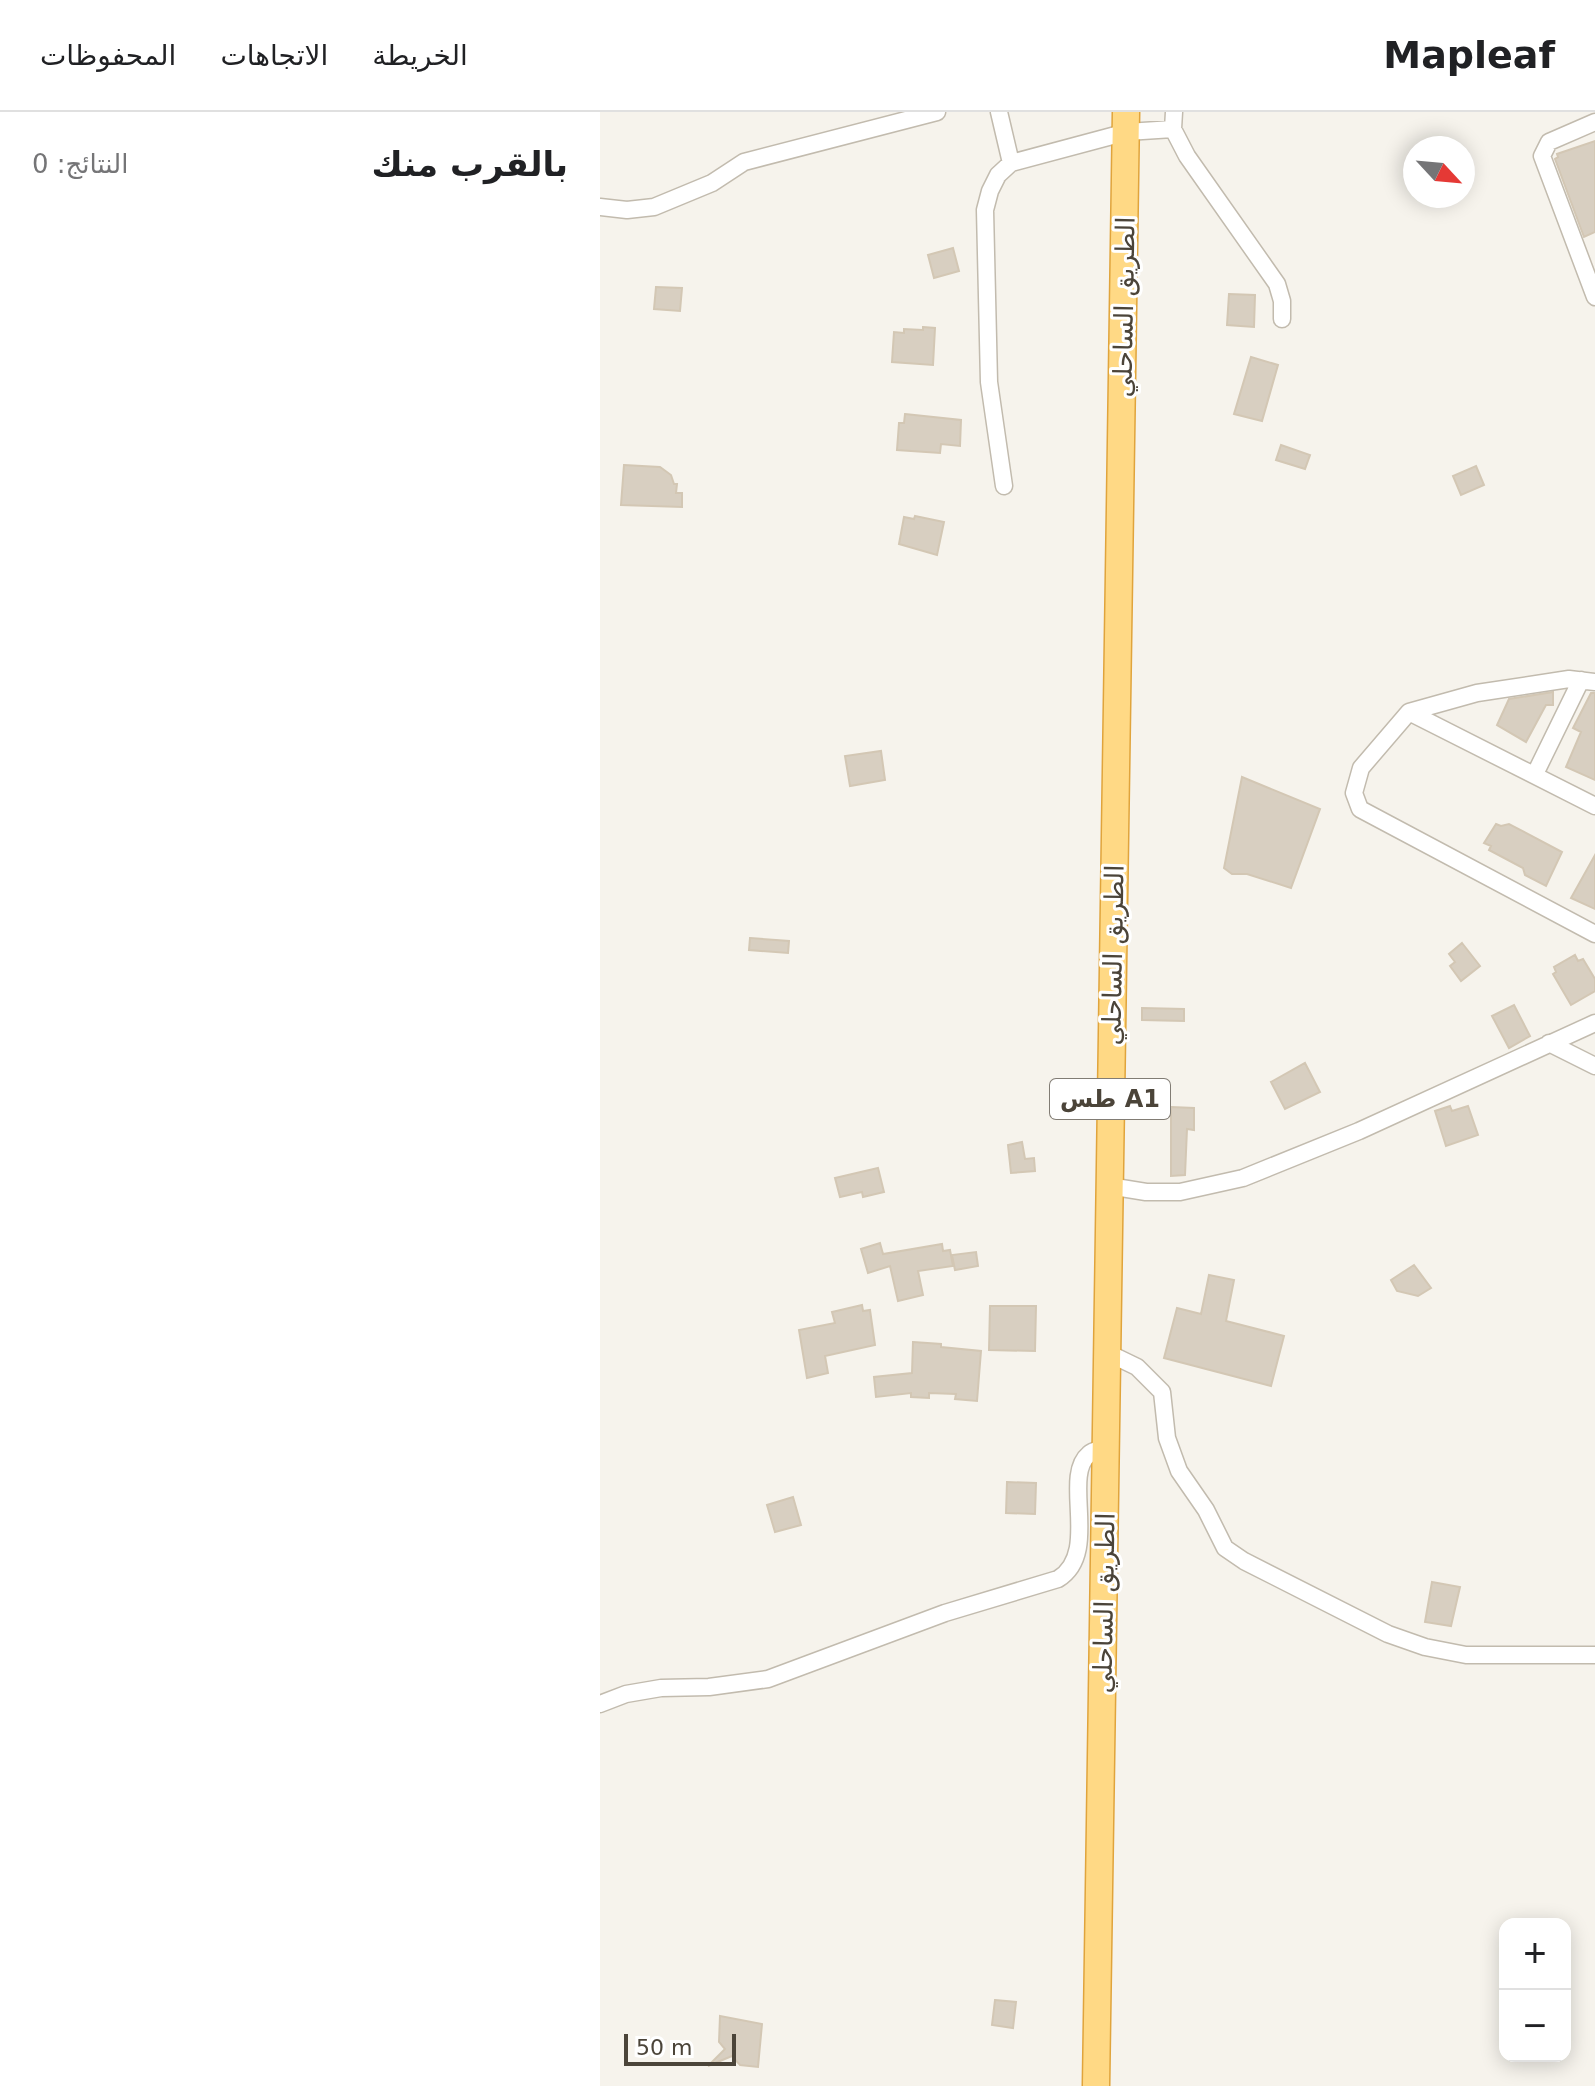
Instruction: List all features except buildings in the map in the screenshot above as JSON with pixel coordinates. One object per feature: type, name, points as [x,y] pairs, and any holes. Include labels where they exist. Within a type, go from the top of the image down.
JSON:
[{"type":"highway","name":"الطريق الساحلي","points":[[1096,2086],[1127,122]]},
{"type":"street","points":[[600,207],[627,210],[654,207],[712,183],[744,162],[937,112]]},
{"type":"street","points":[[999,112],[1011,163]]},
{"type":"street","points":[[1004,486],[989,382],[985,210],[998,175],[1011,163],[1127,122],[1174,121],[1187,156],[1277,284],[1282,301],[1282,319]]},
{"type":"street","points":[[1595,122],[1549,142],[1542,156],[1595,297]]},
{"type":"street","points":[[1535,774],[1588,681],[1569,679],[1477,693],[1409,712],[1361,768],[1354,793],[1360,809],[1595,934]]},
{"type":"street","points":[[1409,712],[1595,806]]},
{"type":"street","points":[[1109,1186],[1146,1192],[1180,1192],[1243,1178],[1359,1131],[1595,1023]]},
{"type":"street","points":[[1549,1043],[1595,1066]]},
{"type":"street","points":[[1108,1353],[1137,1367],[1162,1392],[1167,1438],[1179,1471],[1206,1510],[1225,1548],[1233,1554],[1388,1634],[1425,1647],[1466,1655],[1595,1655]]},
{"type":"street","points":[[600,1704],[626,1694],[661,1688],[709,1687],[768,1679],[945,1613],[1058,1579],[1067,1573],[1078,1548],[1081,1464],[1090,1452],[1107,1447]]}]
